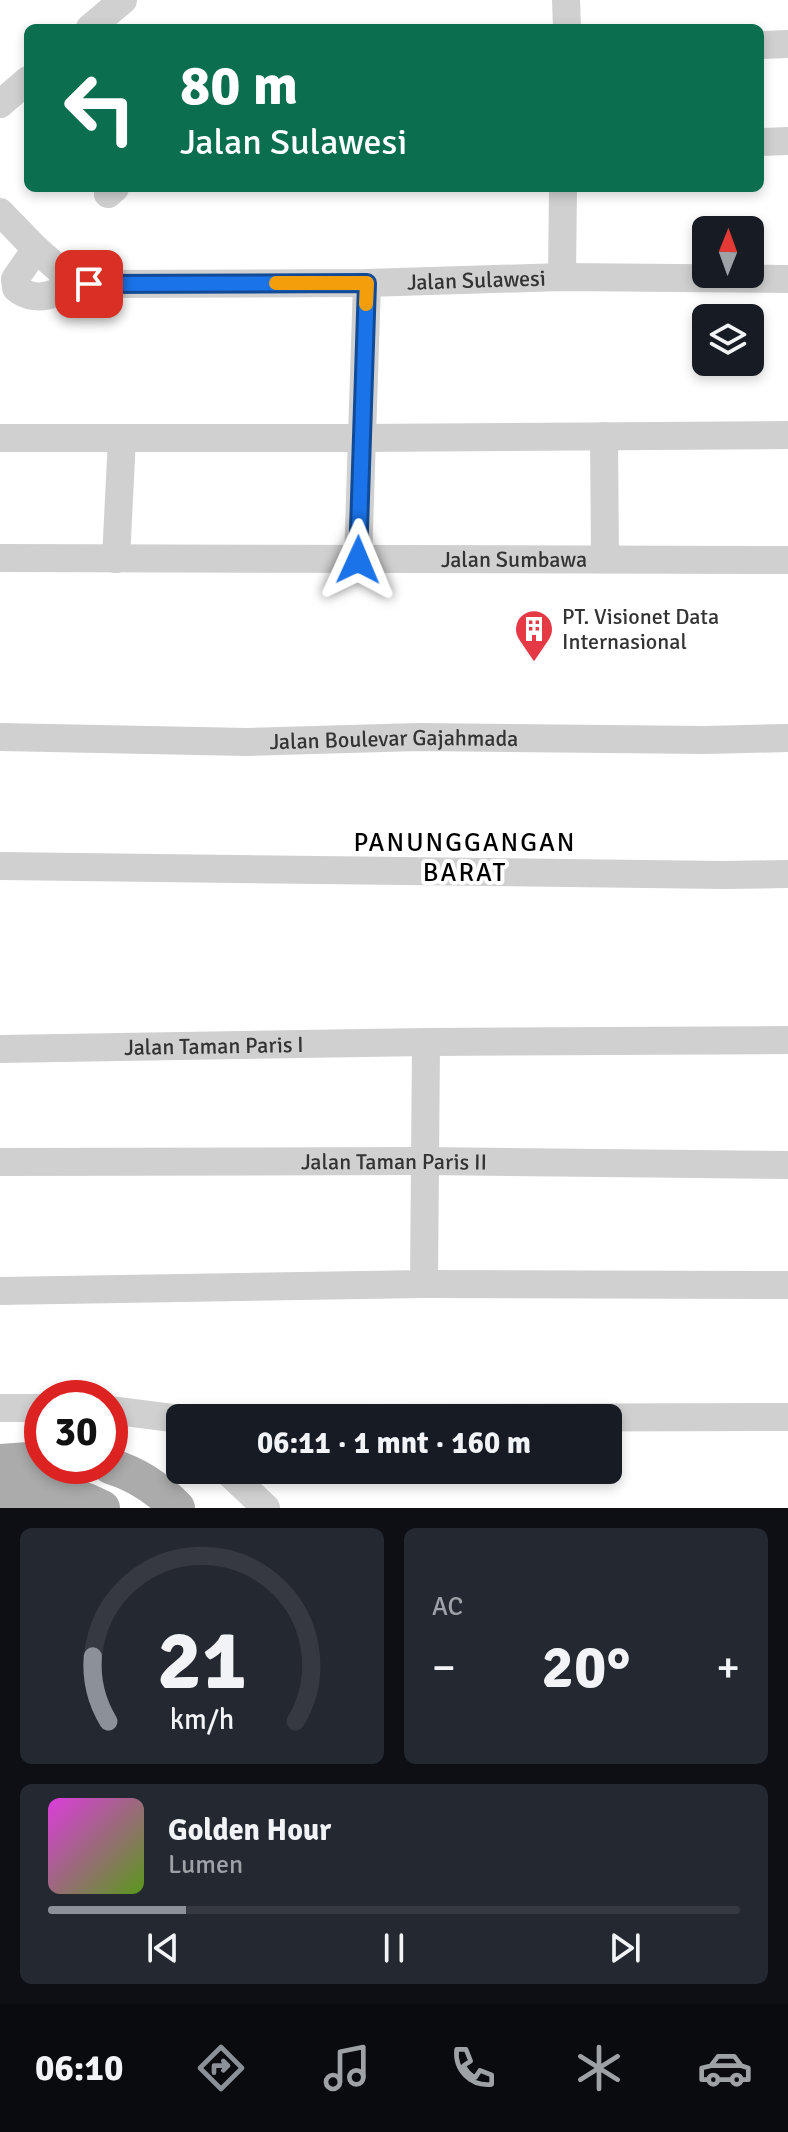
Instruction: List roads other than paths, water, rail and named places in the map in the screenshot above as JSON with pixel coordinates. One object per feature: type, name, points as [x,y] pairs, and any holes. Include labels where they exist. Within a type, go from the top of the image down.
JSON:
[{"type":"main road","points":[[0,1462],[24,1460]]},
{"type":"main road","points":[[128,1471],[165,1495],[177,1508]]},
{"type":"main road","points":[[0,1494],[48,1490],[102,1508]]},
{"type":"street","points":[[95,24],[123,0]]},
{"type":"street","points":[[566,0],[567,24]]},
{"type":"street","points":[[764,45],[788,44]]},
{"type":"street","points":[[0,104],[24,83]]},
{"type":"street","points":[[764,142],[788,141]]},
{"type":"street","points":[[562,277],[563,192]]},
{"type":"street","points":[[0,212],[70,279],[54,293],[25,295],[16,288],[15,279],[36,249]]},
{"type":"street","name":"Jalan Sulawesi","points":[[70,279],[89,284],[107,284],[367,283],[562,277],[788,279]]},
{"type":"street","points":[[358,560],[367,283]]},
{"type":"street","points":[[0,438],[788,435]]},
{"type":"street","points":[[604,436],[605,558]]},
{"type":"street","points":[[116,559],[122,438]]},
{"type":"street","name":"Jalan Sumbawa","points":[[0,558],[788,560]]},
{"type":"street","name":"Jalan Boulevar Gajahmada","points":[[0,737],[247,742],[418,737],[788,738]]},
{"type":"street","points":[[0,866],[788,874]]},
{"type":"street","name":"Jalan Taman Paris I","points":[[0,1049],[788,1040]]},
{"type":"street","points":[[424,1284],[426,1042]]},
{"type":"street","name":"Jalan Taman Paris II","points":[[0,1162],[424,1161],[788,1165]]},
{"type":"street","points":[[0,1291],[424,1284],[788,1285]]},
{"type":"street","points":[[0,1408],[24,1408]]},
{"type":"street","points":[[128,1412],[166,1417]]},
{"type":"street","points":[[622,1417],[788,1417]]},
{"type":"street","points":[[241,1484],[266,1508]]},
{"type":"place","name":"PT. Visionet Data Internasional","points":[[534,663]]},
{"type":"district","name":"PANUNGGANGAN BARAT","points":[[465,857]]}]
